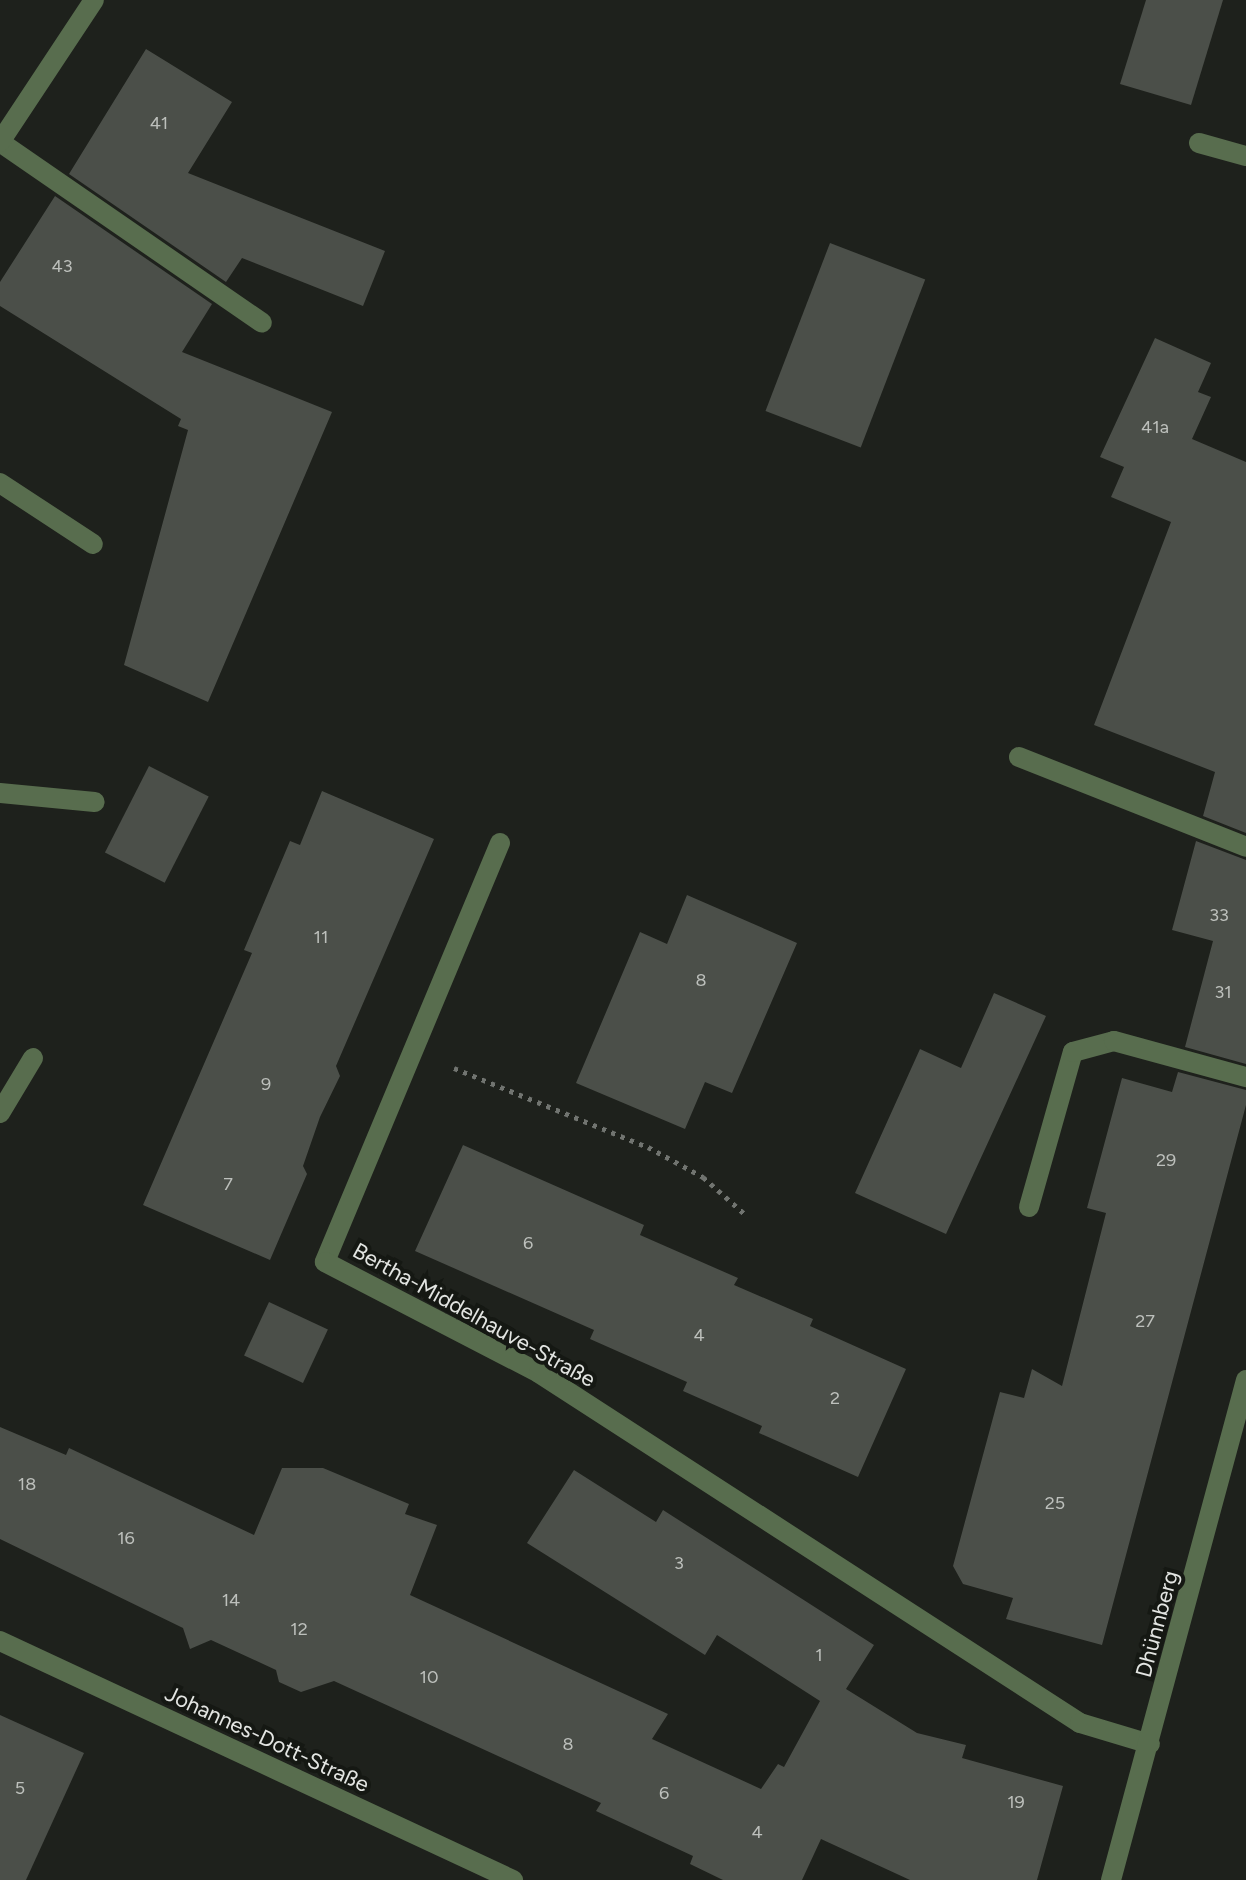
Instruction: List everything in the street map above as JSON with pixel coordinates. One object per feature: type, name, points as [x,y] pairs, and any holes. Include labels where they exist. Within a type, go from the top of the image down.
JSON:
[{"type":"street","points":[[94,0],[0,142],[262,323]]},
{"type":"street","points":[[1199,143],[1246,156]]},
{"type":"street","points":[[0,483],[93,544]]},
{"type":"street","points":[[1019,757],[1246,847]]},
{"type":"street","points":[[0,793],[95,802]]},
{"type":"street","name":"Bertha-Middelhauve-Straße","points":[[500,843],[409,1050],[325,1262],[539,1373],[1080,1723],[1150,1744]]},
{"type":"street","points":[[1029,1207],[1073,1052],[1114,1041],[1246,1077]]},
{"type":"street","points":[[0,1113],[33,1058]]},
{"type":"street","name":"Dhünnberg","points":[[1111,1880],[1246,1380]]},
{"type":"street","name":"Johannes-Dott-Straße","points":[[0,1641],[513,1880]]},
{"type":"path","points":[[409,1050],[648,1147],[703,1177],[747,1216]]},
{"type":"building","points":[[1146,0],[1223,0],[1191,105],[1120,84]]},
{"type":"building","points":[[146,49],[232,102],[188,173],[385,251],[363,306],[242,258],[226,282],[69,174]]},
{"type":"building","points":[[55,196],[212,304],[182,352],[332,412],[208,702],[124,665],[188,430],[178,426],[181,419],[0,306],[0,282]]},
{"type":"building","points":[[830,243],[925,280],[861,448],[765,411]]},
{"type":"building","points":[[1155,338],[1211,363],[1198,392],[1211,397],[1192,439],[1246,462],[1246,833],[1203,816],[1215,772],[1094,725],[1171,522],[1111,497],[1124,467],[1100,457]]},
{"type":"building","points":[[149,766],[209,796],[165,883],[105,852]]},
{"type":"building","points":[[322,791],[434,839],[336,1066],[340,1076],[320,1117],[303,1166],[307,1174],[270,1260],[143,1205],[252,953],[244,950],[290,841],[300,845]]},
{"type":"building","points":[[1196,841],[1246,860],[1246,1064],[1185,1047],[1213,941],[1172,930]]},
{"type":"building","points":[[687,895],[797,943],[732,1093],[705,1082],[685,1129],[576,1083],[640,932],[667,944]]},
{"type":"building","points":[[994,993],[1046,1016],[946,1234],[855,1193],[920,1049],[961,1068]]},
{"type":"building","points":[[1178,1072],[1246,1090],[1246,1105],[1102,1645],[1006,1619],[1013,1598],[963,1584],[953,1566],[1000,1392],[1024,1398],[1032,1369],[1062,1386],[1106,1213],[1087,1208],[1122,1078],[1172,1092]]},
{"type":"building","points":[[463,1145],[644,1225],[640,1235],[738,1278],[734,1285],[813,1319],[810,1326],[906,1369],[858,1477],[759,1433],[762,1426],[683,1391],[687,1382],[590,1339],[594,1330],[415,1251]]},
{"type":"building","points":[[269,1302],[328,1329],[303,1383],[244,1355]]},
{"type":"building","points":[[0,1427],[66,1455],[69,1448],[254,1535],[282,1468],[323,1468],[409,1504],[405,1514],[437,1525],[410,1595],[668,1714],[652,1739],[761,1789],[778,1764],[784,1767],[820,1701],[717,1635],[705,1655],[527,1543],[574,1470],[656,1522],[663,1510],[874,1645],[846,1689],[917,1733],[966,1745],[962,1758],[1063,1786],[1037,1880],[910,1880],[821,1839],[802,1880],[723,1880],[690,1864],[693,1856],[596,1811],[601,1803],[334,1681],[301,1692],[279,1682],[276,1670],[211,1640],[190,1649],[183,1628],[0,1539]]},
{"type":"building","points":[[0,1715],[84,1753],[26,1880],[0,1880]]}]
